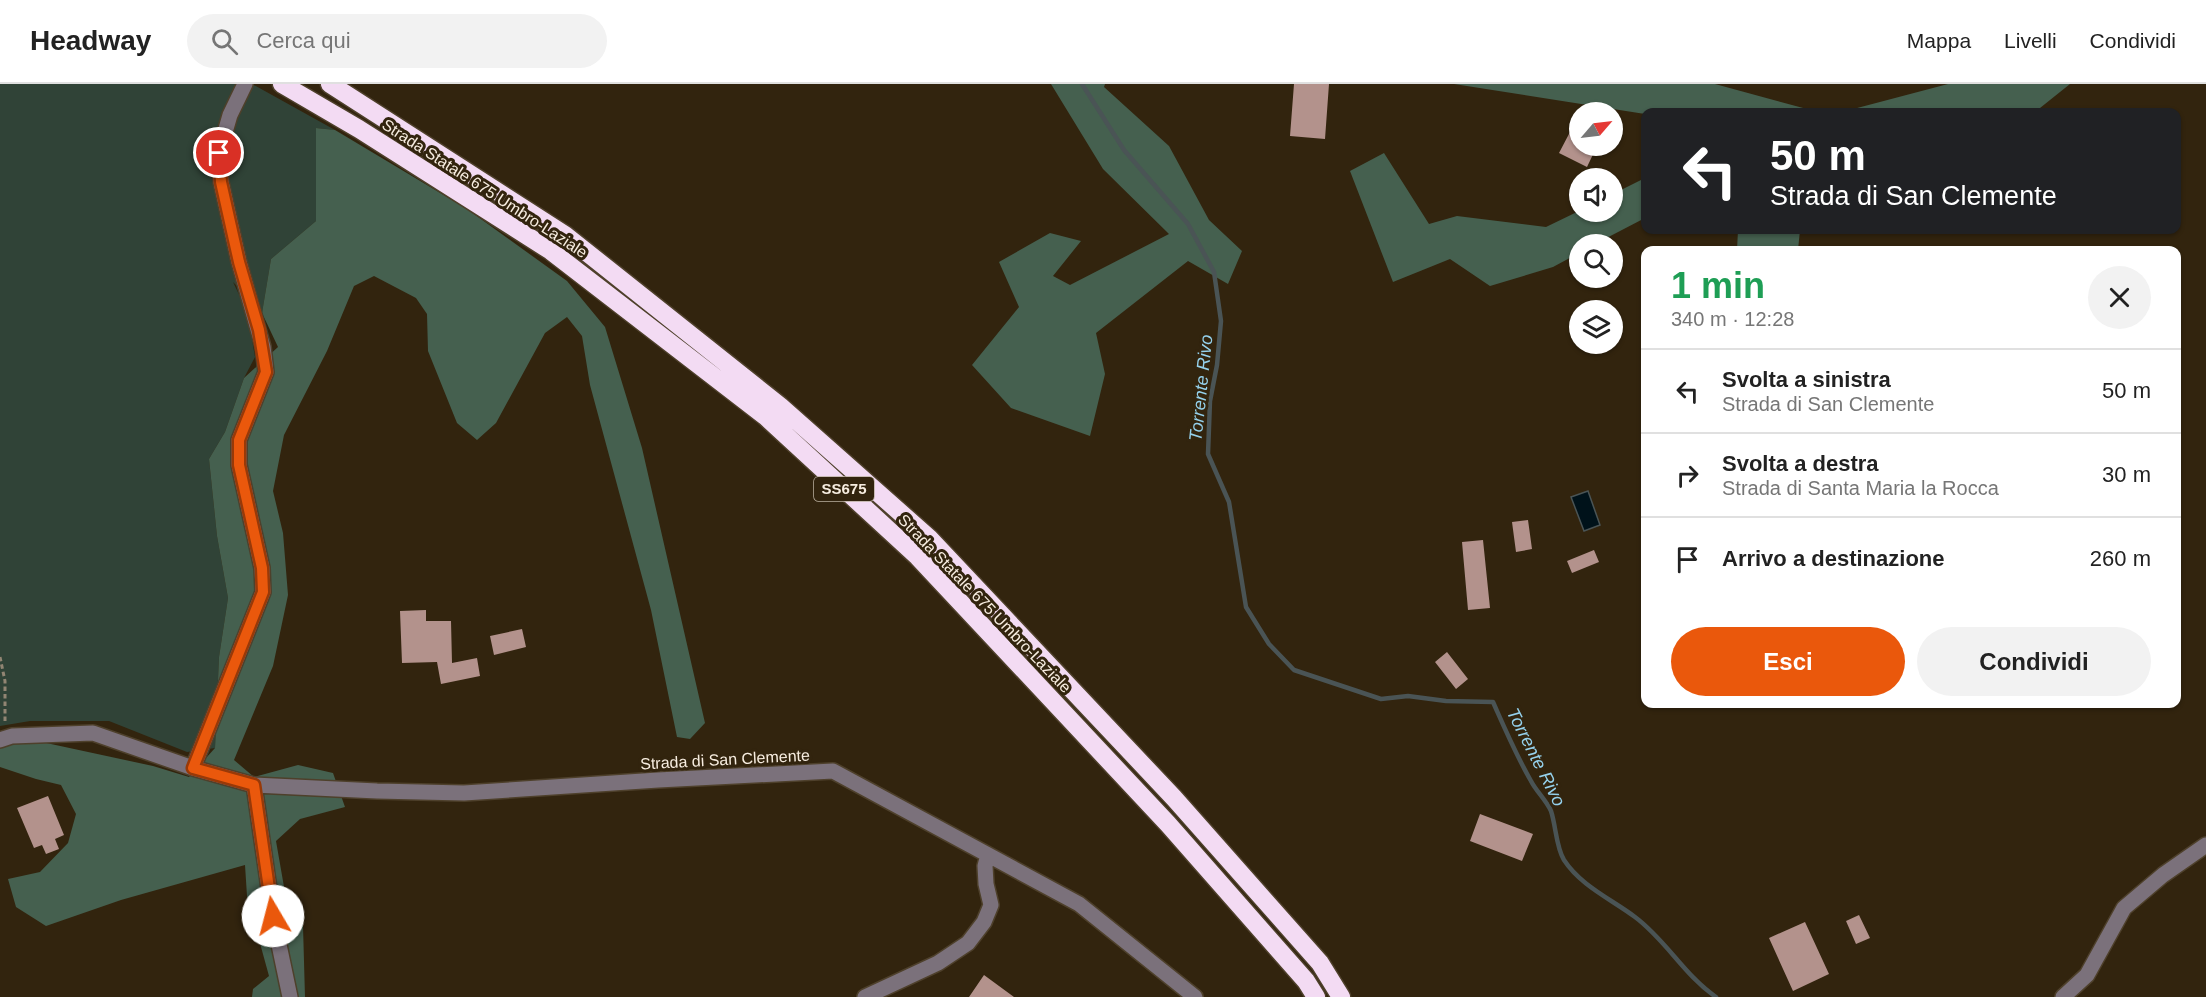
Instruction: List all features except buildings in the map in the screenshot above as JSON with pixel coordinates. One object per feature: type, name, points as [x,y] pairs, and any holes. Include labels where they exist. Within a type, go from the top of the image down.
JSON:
[{"type":"highway","name":"Strada Statale 675 Umbro-Laziale","points":[[282,84],[359,129],[551,251],[765,416],[918,557],[1168,824],[1306,981],[1316,997]]},
{"type":"highway","name":"Strada Statale 675 Umbro-Laziale","points":[[330,84],[565,235],[780,406],[929,538],[1174,798],[1320,963],[1341,997]]},
{"type":"street","points":[[193,768],[263,592],[262,568],[239,465],[239,440],[266,372],[260,336],[239,262],[221,182],[219,153],[230,115],[245,84]]},
{"type":"street","name":"Strada di San Clemente","points":[[2,739],[93,733],[193,768],[254,785],[377,791],[464,793],[833,771],[1079,904],[1195,997]]},
{"type":"street","points":[[254,785],[273,916],[290,997]]},
{"type":"street","points":[[2062,997],[2087,975],[2124,908],[2163,875],[2206,845]]},
{"type":"street","points":[[865,997],[938,963],[968,942],[984,922],[991,905],[985,866],[987,855]]},
{"type":"path","points":[[0,657],[5,681],[2,739]]},
{"type":"green space","points":[[0,84],[252,84],[335,130],[316,128],[316,221],[271,259],[262,313],[233,282],[247,311],[255,357],[244,378],[225,432],[209,459],[217,536],[228,598],[219,657],[215,748],[187,752],[109,721],[30,721],[0,726]]},
{"type":"green space","points":[[1051,84],[1105,84],[1104,87],[1169,146],[1209,220],[1242,251],[1228,284],[1188,261],[1096,333],[1105,374],[1090,436],[1011,408],[972,365],[1019,307],[999,262],[1050,233],[1081,241],[1053,276],[1070,285],[1169,234],[1103,169]]},
{"type":"green space","points":[[1454,84],[1715,84],[1803,108],[1641,108],[1641,113],[1623,111],[1623,102],[1569,102]]},
{"type":"green space","points":[[1948,84],[2070,84],[2040,108],[1857,108]]},
{"type":"green space","points":[[316,128],[335,130],[467,209],[567,281],[605,327],[642,448],[705,723],[690,739],[677,737],[651,610],[590,385],[582,336],[567,317],[545,333],[496,423],[477,440],[457,423],[428,351],[427,314],[416,298],[374,276],[354,286],[327,351],[284,435],[273,491],[283,533],[288,595],[273,666],[234,760],[254,777],[298,765],[333,773],[345,807],[300,819],[276,841],[287,904],[303,926],[305,997],[252,997],[253,989],[269,976],[247,896],[245,865],[121,900],[46,926],[16,907],[8,879],[40,872],[68,843],[76,814],[61,785],[0,767],[0,733],[153,766],[189,777],[215,748],[219,657],[228,598],[217,536],[209,459],[225,432],[244,378],[278,347],[262,313],[271,259],[316,221]]},
{"type":"green space","points":[[1384,153],[1429,224],[1457,216],[1546,227],[1569,216],[1569,222],[1623,222],[1623,189],[1641,180],[1641,220],[1614,234],[1569,234],[1569,258],[1553,267],[1490,286],[1450,259],[1393,282],[1350,171]]},
{"type":"green space","points":[[1738,234],[1800,234],[1798,246],[1737,246]]},
{"type":"shaded area","points":[[1588,491],[1600,525],[1584,531],[1571,497]]},
{"type":"waterway","name":"Torrente Rivo","points":[[1082,84],[1124,150],[1188,224],[1214,272],[1221,321],[1217,365],[1210,401],[1208,454],[1229,502],[1246,607],[1269,644],[1294,670],[1381,699],[1408,696],[1446,701],[1493,702],[1533,785],[1551,811],[1559,849],[1564,860],[1588,885],[1646,926],[1694,978],[1716,997]]},
{"type":"route","points":[[219,153],[221,182],[239,262],[259,330],[266,372],[239,440],[239,465],[262,568],[263,592],[193,768],[254,785],[273,916]]}]
